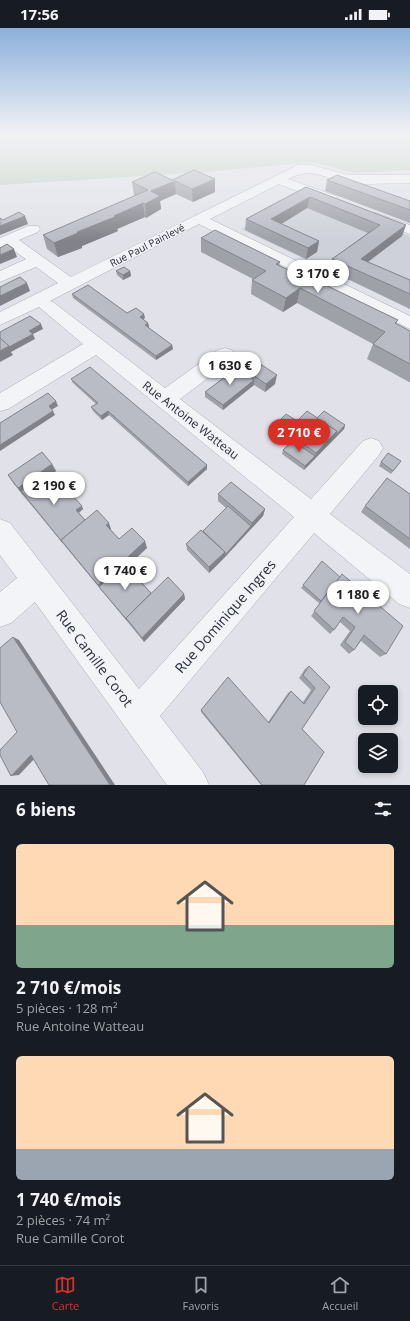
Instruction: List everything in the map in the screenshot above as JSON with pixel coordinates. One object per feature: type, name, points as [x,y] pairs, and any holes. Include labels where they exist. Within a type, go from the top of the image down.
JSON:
[{"type":"street","name":"Rue Paul Painlevé","points":[[0,319],[294,171],[300,170]]},
{"type":"street","name":"Rue Paul Painlevé","points":[[315,170],[352,180]]},
{"type":"street","points":[[278,179],[344,204]]},
{"type":"street","points":[[352,180],[410,179]]},
{"type":"street","points":[[352,180],[356,184],[379,192]]},
{"type":"street","points":[[366,213],[410,230]]},
{"type":"street","points":[[199,219],[410,323]]},
{"type":"street","points":[[4,241],[33,229]]},
{"type":"street","points":[[4,241],[37,260],[69,283]]},
{"type":"street","points":[[0,277],[37,260]]},
{"type":"street","name":"Rue Antoine Watteau","points":[[47,306],[410,593]]},
{"type":"street","points":[[0,403],[97,345]]},
{"type":"street","points":[[165,399],[225,354]]},
{"type":"street","name":"Rue Dominique Ingres","points":[[138,716],[371,448]]},
{"type":"street","name":"Rue Camille Corot","points":[[0,532],[190,785]]},
{"type":"street","points":[[0,612],[37,581]]},
{"type":"shaded area","points":[[304,194],[410,236],[410,309],[241,229]]},
{"type":"green space","points":[[0,170],[224,170],[206,172],[0,185]]},
{"type":"green space","points":[[343,170],[404,170],[353,173]]},
{"type":"building","points":[[193,170],[215,179],[192,189],[175,181],[151,191],[160,196],[145,204],[143,203],[114,216],[115,217],[54,243],[43,235],[148,190],[132,182],[155,172],[172,180]]},
{"type":"building","points":[[337,175],[410,201],[410,210],[327,180]]},
{"type":"building","points":[[306,187],[406,225],[361,259],[410,280],[410,294],[332,259],[380,225],[310,197],[271,219],[319,241],[308,248],[246,219]]},
{"type":"building","points":[[19,212],[25,216],[0,226],[0,218],[3,220]]},
{"type":"building","points":[[215,230],[280,262],[276,264],[310,281],[313,279],[398,320],[395,323],[410,331],[410,364],[373,344],[385,332],[300,288],[286,298],[252,280],[266,271],[201,238]]},
{"type":"building","points":[[7,244],[14,249],[0,255],[0,248]]},
{"type":"building","points":[[124,267],[130,271],[123,275],[116,271]]},
{"type":"building","points":[[20,277],[27,283],[0,296],[0,287]]},
{"type":"building","points":[[88,285],[127,313],[136,308],[144,314],[140,317],[148,323],[145,325],[172,345],[156,356],[72,294]]},
{"type":"building","points":[[30,316],[41,324],[29,331],[33,334],[9,347],[0,338],[0,332]]},
{"type":"building","points":[[0,338],[9,346],[0,351]]},
{"type":"building","points":[[248,356],[277,375],[266,384],[237,364]]},
{"type":"building","points":[[90,367],[207,465],[188,482],[108,411],[101,416],[91,407],[98,403],[71,379]]},
{"type":"building","points":[[237,368],[254,380],[223,405],[205,392]]},
{"type":"building","points":[[48,393],[56,401],[49,406],[53,411],[0,445],[0,423]]},
{"type":"building","points":[[307,411],[337,431],[316,453],[276,424],[286,414],[297,421]]},
{"type":"building","points":[[324,411],[345,425],[336,435],[337,431],[317,418]]},
{"type":"building","points":[[293,441],[315,456],[305,466],[283,450]]},
{"type":"building","points":[[42,452],[52,464],[18,488],[8,475]]},
{"type":"building","points":[[388,453],[401,461],[393,471],[381,462]]},
{"type":"building","points":[[45,474],[65,497],[70,493],[82,506],[76,510],[85,520],[61,540],[63,543],[21,491]]},
{"type":"building","points":[[387,478],[410,494],[410,539],[365,506]]},
{"type":"building","points":[[231,482],[265,509],[252,523],[218,494]]},
{"type":"building","points":[[228,506],[251,526],[225,555],[225,552],[203,531]]},
{"type":"building","points":[[97,510],[109,523],[106,525],[119,539],[132,528],[145,541],[98,585],[61,540]]},
{"type":"building","points":[[201,530],[225,552],[209,567],[186,544]]},
{"type":"building","points":[[322,561],[340,577],[321,601],[303,585]]},
{"type":"building","points":[[124,564],[151,593],[126,618],[127,620],[99,587]]},
{"type":"building","points":[[342,574],[403,626],[386,654],[364,635],[354,650],[345,642],[355,627],[343,617],[334,630],[314,611]]},
{"type":"building","points":[[168,577],[184,594],[142,638],[126,618]]},
{"type":"building","points":[[13,637],[110,785],[49,785],[31,755],[11,776],[0,755],[0,750],[17,732],[0,702],[0,648]]},
{"type":"building","points":[[309,666],[330,687],[302,729],[324,752],[304,785],[262,785],[201,710],[228,677],[269,723],[291,691],[304,704],[315,688],[303,675]]}]
